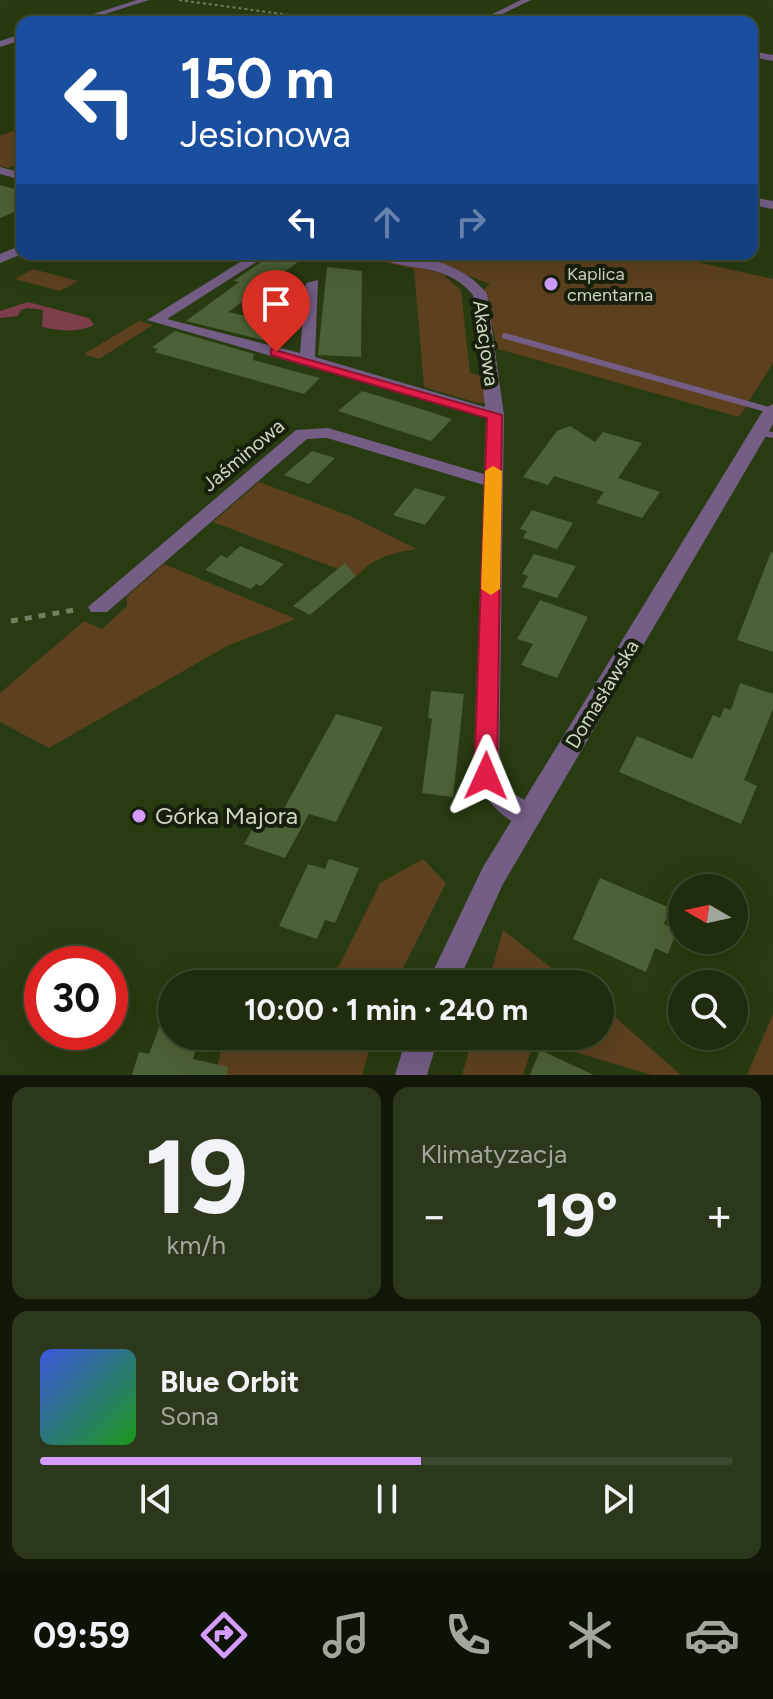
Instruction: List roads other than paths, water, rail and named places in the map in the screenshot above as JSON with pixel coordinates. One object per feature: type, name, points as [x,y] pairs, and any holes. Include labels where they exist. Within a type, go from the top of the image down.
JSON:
[{"type":"street","points":[[92,16],[145,0]]},
{"type":"street","points":[[493,16],[527,0]]},
{"type":"street","points":[[252,260],[154,320],[307,360],[495,415]]},
{"type":"street","name":"Akacjowa","points":[[403,260],[452,273],[477,289],[487,334],[495,415],[486,776],[502,800],[529,816]]},
{"type":"street","points":[[307,360],[313,283]]},
{"type":"street","name":"Domasławska","points":[[448,970],[474,911],[529,816],[766,434],[772,410]]},
{"type":"street","name":"Jaśminowa","points":[[99,607],[302,434],[328,433],[493,482]]},
{"type":"street","points":[[411,1075],[419,1050]]},
{"type":"lane","points":[[505,336],[772,410]]},
{"type":"place","name":"Kaplica cmentarna","points":[[551,284]]},
{"type":"place","name":"Górka Majora","points":[[139,816]]}]
